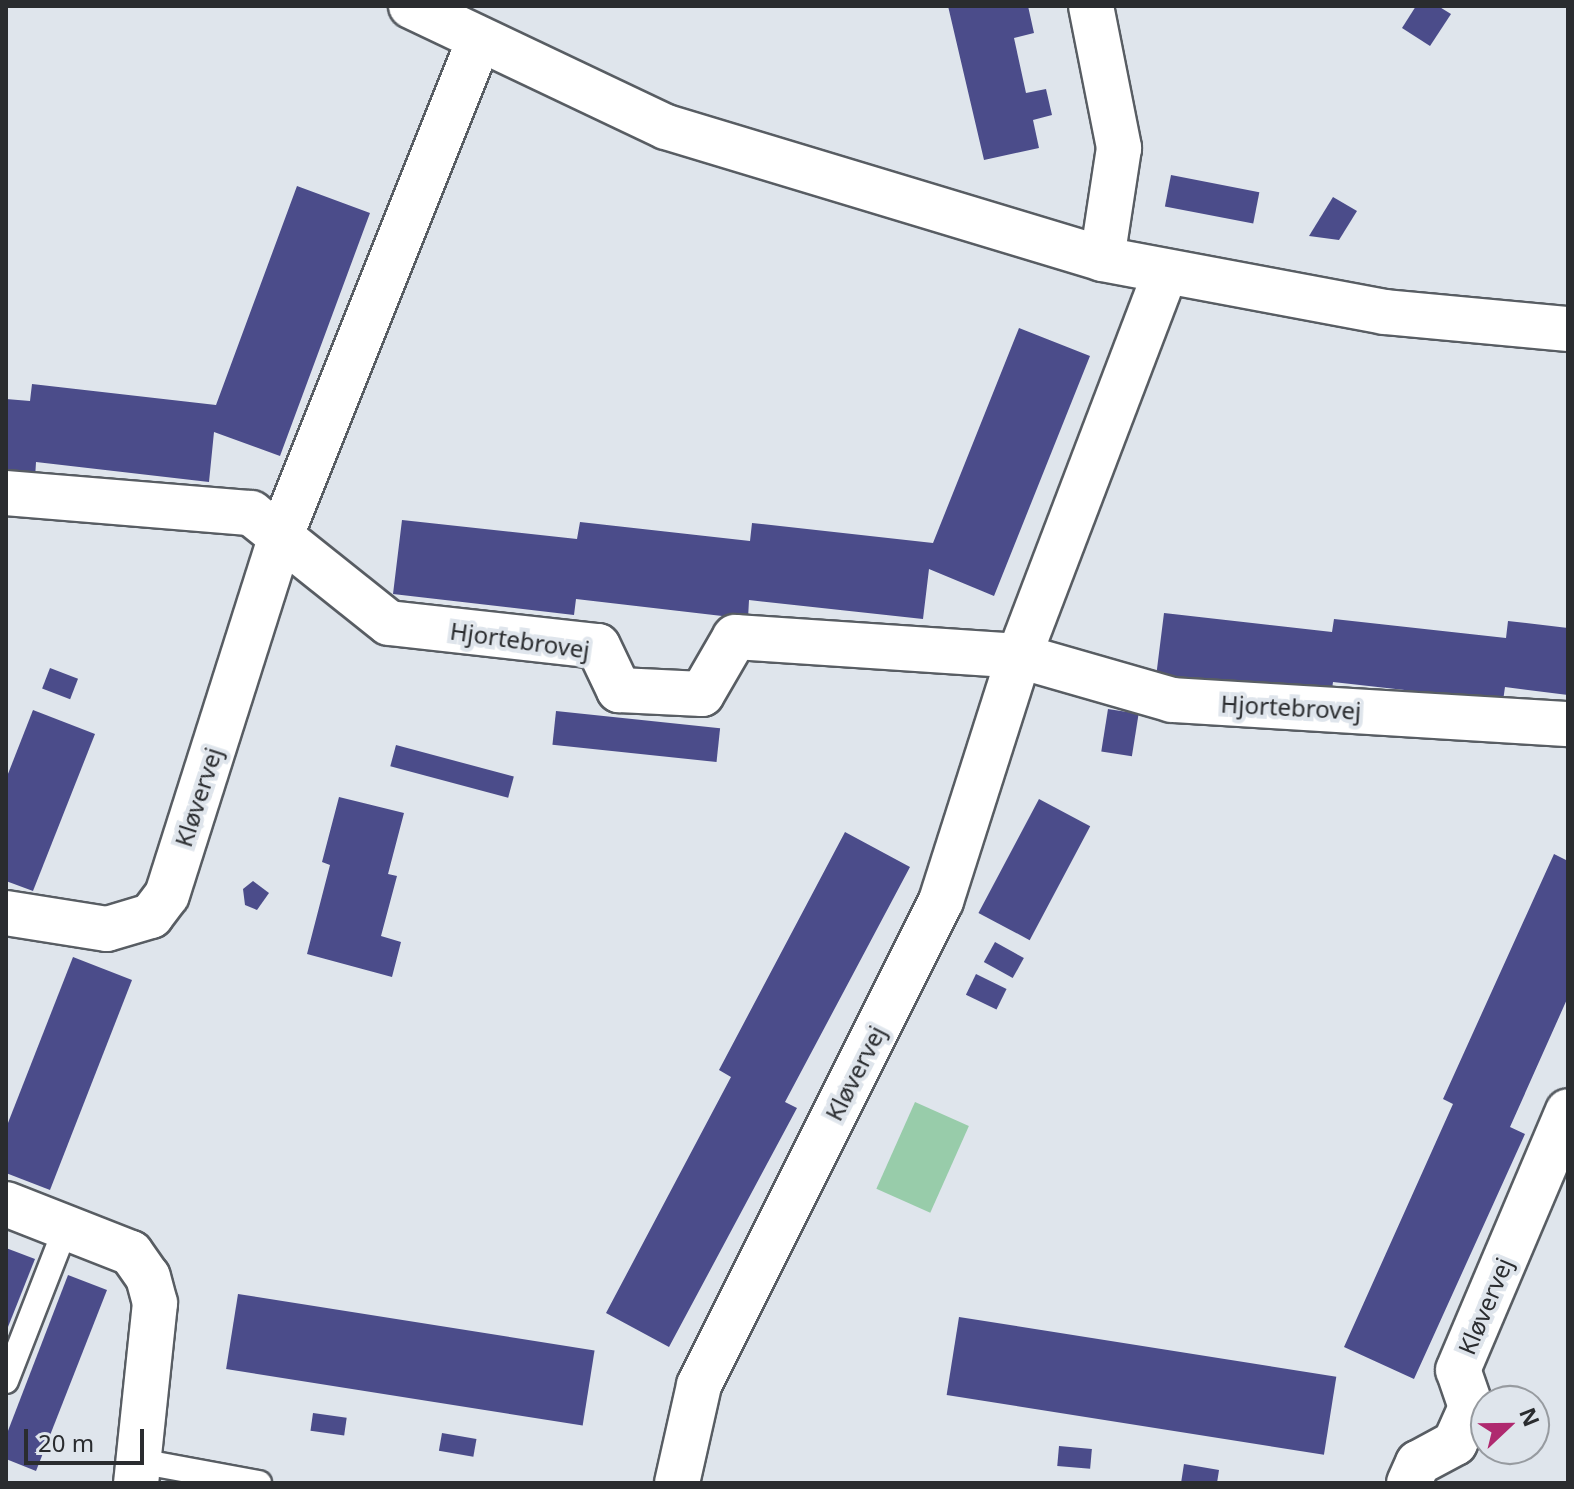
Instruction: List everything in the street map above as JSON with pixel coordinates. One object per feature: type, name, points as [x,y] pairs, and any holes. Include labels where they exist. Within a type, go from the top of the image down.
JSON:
[{"type":"street","points":[[411,6],[478,43],[666,127],[1102,259],[1384,312],[1568,329]]},
{"type":"street","points":[[1091,6],[1119,148],[1102,259]]},
{"type":"street","points":[[282,533],[478,43]]},
{"type":"street","points":[[1019,656],[1165,273]]},
{"type":"street","name":"Hjortebrovej","points":[[6,493],[251,513],[282,533],[389,623],[598,646],[619,690],[702,694],[735,637],[1019,656],[1172,700],[1568,724]]},
{"type":"street","name":"Kløvervej","points":[[6,913],[107,929],[151,916],[167,895],[282,533]]},
{"type":"street","name":"Kløvervej","points":[[677,1483],[699,1385],[941,901],[1019,656]]},
{"type":"street","name":"Kløvervej","points":[[1409,1483],[1418,1463],[1455,1443],[1471,1407],[1458,1370],[1568,1111]]},
{"type":"street","points":[[6,1204],[131,1253],[148,1277],[155,1303],[137,1472]]},
{"type":"lane","points":[[6,1381],[66,1227]]},
{"type":"lane","points":[[137,1472],[259,1483]]},
{"type":"green space","points":[[915,1102],[969,1126],[930,1213],[876,1189]]},
{"type":"building","points":[[948,6],[1028,6],[1034,33],[1014,38],[1026,93],[1046,89],[1052,115],[1033,120],[1039,148],[984,160]]},
{"type":"building","points":[[1416,6],[1438,6],[1451,14],[1430,46],[1402,28]]},
{"type":"building","points":[[1171,175],[1259,192],[1253,224],[1165,206]]},
{"type":"building","points":[[297,186],[370,213],[280,456],[214,432],[209,482],[36,462],[35,479],[6,475],[6,399],[30,401],[32,384],[216,405]]},
{"type":"building","points":[[1333,197],[1357,211],[1339,240],[1309,236]]},
{"type":"building","points":[[1019,328],[1090,356],[994,596],[929,569],[923,619],[749,600],[748,619],[576,599],[574,615],[393,594],[402,520],[577,539],[580,522],[750,541],[752,523],[933,543]]},
{"type":"building","points":[[1164,613],[1332,632],[1334,619],[1506,638],[1508,621],[1568,628],[1568,695],[1505,687],[1503,701],[1333,682],[1331,697],[1156,677]]},
{"type":"building","points":[[50,668],[78,679],[70,699],[42,689]]},
{"type":"building","points":[[1108,709],[1139,714],[1132,756],[1101,751]]},
{"type":"building","points":[[33,710],[95,734],[33,891],[6,881],[6,779]]},
{"type":"building","points":[[556,711],[720,728],[717,762],[552,745]]},
{"type":"building","points":[[396,745],[514,777],[508,798],[390,766]]},
{"type":"building","points":[[339,797],[404,813],[388,874],[397,876],[381,936],[401,942],[392,977],[307,954],[330,865],[322,862]]},
{"type":"building","points":[[1039,799],[1090,826],[1030,940],[978,913]]},
{"type":"building","points":[[845,832],[910,867],[785,1102],[797,1108],[669,1347],[606,1313],[731,1077],[719,1070]]},
{"type":"building","points":[[1554,854],[1568,861],[1568,997],[1510,1127],[1525,1134],[1414,1379],[1344,1347],[1453,1104],[1443,1099]]},
{"type":"building","points":[[253,881],[269,893],[257,910],[245,905],[243,889]]},
{"type":"building","points":[[995,942],[1024,958],[1013,978],[984,962]]},
{"type":"building","points":[[73,957],[132,980],[50,1190],[6,1173],[6,1128]]},
{"type":"building","points":[[976,974],[1007,989],[996,1010],[966,995]]},
{"type":"building","points":[[6,1248],[35,1259],[6,1332]]},
{"type":"building","points":[[68,1275],[107,1290],[36,1471],[6,1459],[6,1436]]},
{"type":"building","points":[[238,1294],[595,1350],[583,1426],[226,1369]]},
{"type":"building","points":[[959,1317],[1336,1377],[1324,1455],[947,1395]]},
{"type":"building","points":[[313,1413],[347,1418],[344,1436],[310,1431]]},
{"type":"building","points":[[442,1433],[476,1439],[473,1457],[439,1451]]},
{"type":"building","points":[[1059,1446],[1092,1449],[1090,1469],[1057,1466]]},
{"type":"building","points":[[1184,1464],[1219,1470],[1217,1483],[1181,1483]]}]
